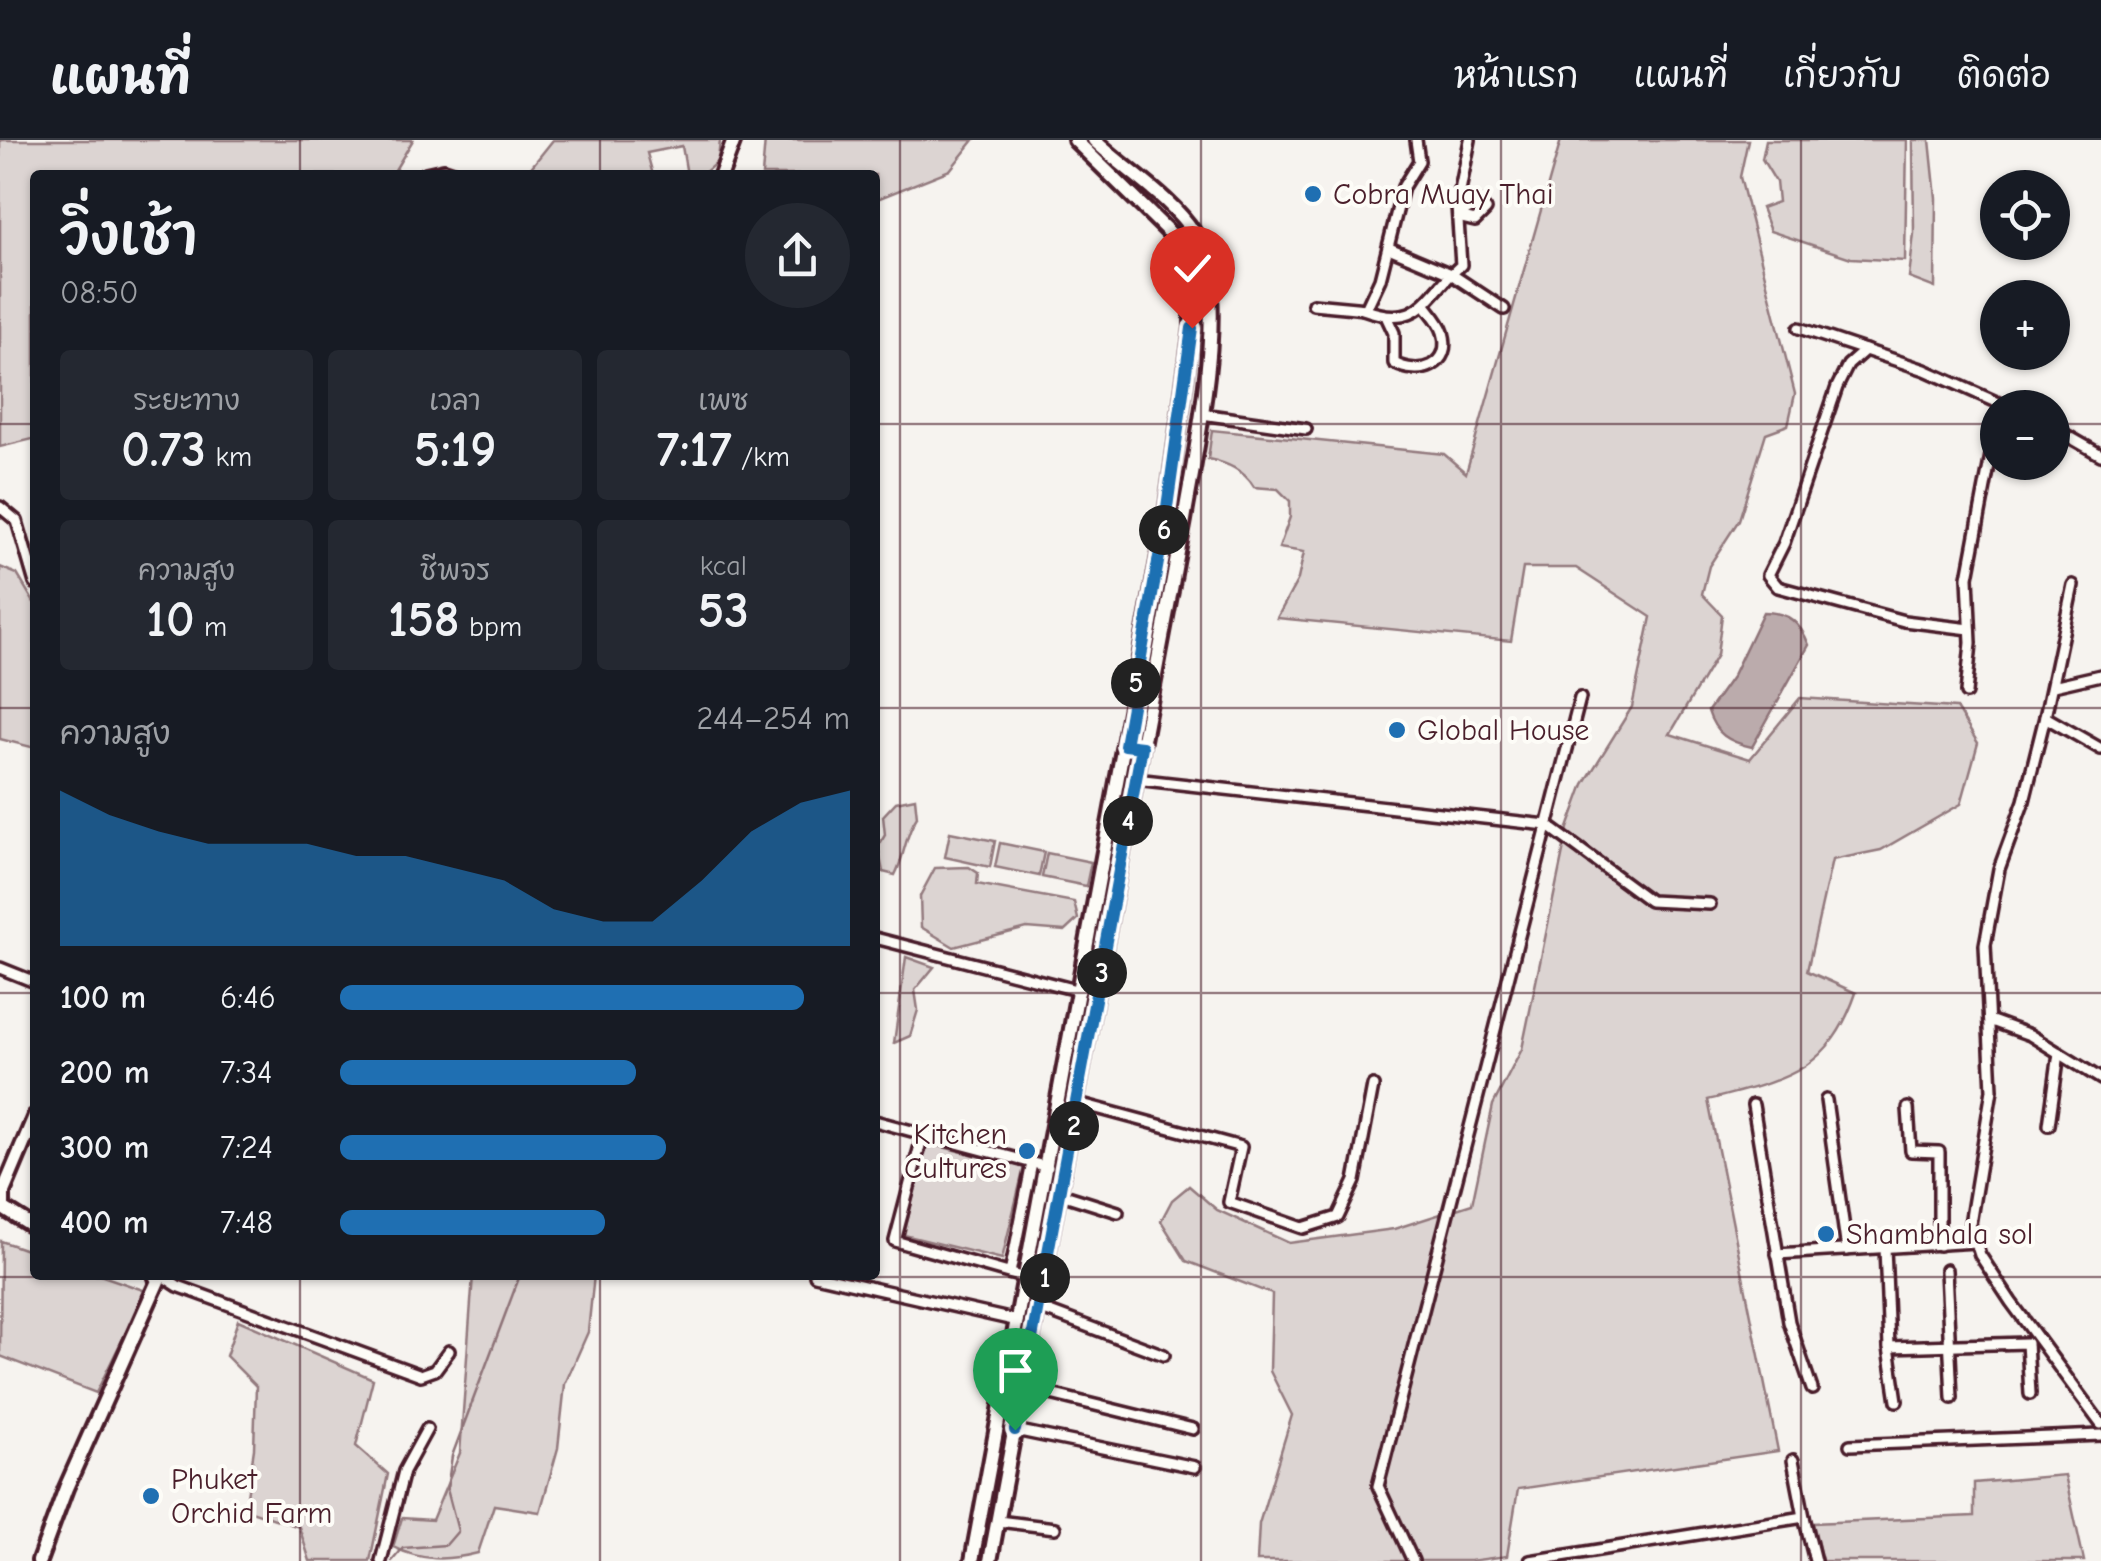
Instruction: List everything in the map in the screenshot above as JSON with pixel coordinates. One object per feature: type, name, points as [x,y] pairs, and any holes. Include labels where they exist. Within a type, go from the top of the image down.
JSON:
[{"type":"main road","points":[[723,170],[734,140]]},
{"type":"main road","points":[[972,1561],[1125,745],[1192,328],[1188,260],[1166,225],[1075,140]]},
{"type":"main road","points":[[990,1561],[1061,1194],[1202,414],[1211,312],[1204,253],[1176,213],[1094,140]]},
{"type":"main road","points":[[1188,260],[1204,253]]},
{"type":"main road","points":[[1125,745],[1142,747]]},
{"type":"main road","points":[[30,1128],[3,1192],[2,1211],[30,1225]]},
{"type":"main road","points":[[39,1561],[66,1488],[158,1280]]},
{"type":"street","points":[[1363,309],[1389,248],[1404,187],[1419,161],[1416,140]]},
{"type":"street","points":[[1313,304],[1363,309],[1387,318],[1406,316],[1425,305],[1460,265],[1458,216],[1470,140]]},
{"type":"street","points":[[1389,248],[1451,274],[1504,309]]},
{"type":"street","points":[[1387,318],[1394,333],[1394,363],[1423,371],[1436,365],[1444,352],[1444,337],[1425,305]]},
{"type":"street","points":[[1799,328],[1925,370],[1980,395]]},
{"type":"street","points":[[1865,350],[1848,366],[1837,387],[1784,543],[1768,575],[1778,588],[1904,620],[1970,629]]},
{"type":"street","points":[[1202,414],[1306,429]]},
{"type":"street","points":[[2070,437],[2101,455]]},
{"type":"street","points":[[1966,692],[1968,577],[1986,480]]},
{"type":"street","points":[[0,507],[17,521],[30,566]]},
{"type":"street","points":[[2074,585],[2024,800],[1999,869],[1985,945],[1992,1090],[1970,1224],[2010,1302],[2100,1422]]},
{"type":"street","points":[[2053,686],[2101,675]]},
{"type":"street","points":[[1413,1561],[1378,1486],[1580,698]]},
{"type":"street","points":[[2045,717],[2100,745]]},
{"type":"street","points":[[1135,780],[1547,825],[1650,901],[1710,904]]},
{"type":"street","points":[[880,939],[1080,991]]},
{"type":"street","points":[[0,968],[30,980]]},
{"type":"street","points":[[1989,1020],[2030,1035],[2101,1079]]},
{"type":"street","points":[[2049,1125],[2058,1053]]},
{"type":"street","points":[[1078,1102],[1240,1147],[1229,1202],[1302,1228],[1338,1217],[1355,1182],[1373,1086]]},
{"type":"street","points":[[1826,1100],[1847,1250]]},
{"type":"street","points":[[1753,1105],[1789,1322],[1812,1389]]},
{"type":"street","points":[[1908,1108],[1911,1151],[1939,1152],[1939,1244]]},
{"type":"street","points":[[880,1121],[1048,1167]]},
{"type":"street","points":[[922,1134],[894,1241],[1026,1278]]},
{"type":"street","points":[[1010,1274],[1032,1163]]},
{"type":"street","points":[[1061,1194],[1118,1212]]},
{"type":"street","points":[[1777,1254],[1976,1242]]},
{"type":"street","points":[[1885,1247],[1889,1347],[1896,1401]]},
{"type":"street","points":[[1946,1270],[1952,1398]]},
{"type":"street","points":[[167,1280],[421,1375],[436,1370],[449,1351]]},
{"type":"street","points":[[838,1280],[1018,1321]]},
{"type":"street","points":[[1039,1308],[1164,1356]]},
{"type":"street","points":[[1889,1347],[2027,1343],[2030,1394]]},
{"type":"street","points":[[1022,1387],[1192,1429]]},
{"type":"street","points":[[381,1561],[404,1471],[427,1429]]},
{"type":"street","points":[[1015,1430],[1194,1467]]},
{"type":"street","points":[[1850,1445],[2101,1435]]},
{"type":"street","points":[[1793,1460],[1815,1561]]},
{"type":"street","points":[[1530,1561],[1804,1517]]},
{"type":"street","points":[[998,1521],[1055,1528]]},
{"type":"shaded area","points":[[0,140],[413,140],[395,170],[30,170],[30,440],[0,447]]},
{"type":"shaded area","points":[[553,140],[720,140],[718,161],[708,170],[686,170],[682,146],[647,153],[652,170],[529,170]]},
{"type":"shaded area","points":[[765,140],[974,140],[950,170],[880,198],[880,170],[762,170]]},
{"type":"shaded area","points":[[1561,140],[1748,140],[1740,177],[1795,394],[1788,425],[1766,433],[1739,520],[1709,566],[1702,594],[1722,615],[1717,655],[1670,734],[1750,759],[1800,698],[1956,708],[1978,743],[1961,804],[1881,850],[1832,860],[1807,971],[1856,993],[1832,1041],[1817,1057],[1780,1079],[1708,1100],[1778,1451],[1518,1489],[1507,1556],[1470,1561],[1257,1561],[1259,1524],[1292,1415],[1270,1371],[1272,1294],[1186,1261],[1161,1221],[1172,1200],[1189,1186],[1217,1210],[1289,1243],[1394,1229],[1472,1204],[1493,1105],[1522,1049],[1568,828],[1584,784],[1632,707],[1651,617],[1576,568],[1523,568],[1511,641],[1277,618],[1298,579],[1304,552],[1279,548],[1290,517],[1290,501],[1278,489],[1254,487],[1234,468],[1208,459],[1212,430],[1444,454],[1466,473]]},
{"type":"shaded area","points":[[1766,140],[1907,140],[1905,261],[1851,258],[1770,231],[1761,208],[1778,202],[1776,182],[1762,159]]},
{"type":"shaded area","points":[[1913,140],[1930,140],[1936,198],[1935,288],[1909,278],[1914,233]]},
{"type":"shaded area","points":[[0,567],[17,574],[30,596],[30,747],[0,739]]},
{"type":"shaded area","points":[[1763,612],[1792,620],[1809,645],[1752,747],[1724,736],[1708,711],[1732,677]]},
{"type":"shaded area","points":[[915,798],[917,817],[895,875],[883,872],[880,844],[885,835],[883,816],[896,802]]},
{"type":"shaded area","points":[[950,832],[995,841],[990,867],[945,857]]},
{"type":"shaded area","points":[[1000,843],[1044,852],[1039,876],[995,867]]},
{"type":"shaded area","points":[[1047,853],[1091,862],[1086,886],[1042,877]]},
{"type":"shaded area","points":[[969,867],[978,873],[977,884],[1074,902],[1078,919],[1065,931],[1027,928],[954,947],[921,927],[920,896],[935,868]]},
{"type":"shaded area","points":[[906,957],[934,967],[915,990],[918,1010],[910,1036],[894,1043]]},
{"type":"shaded area","points":[[926,1143],[1024,1167],[1002,1259],[904,1235]]},
{"type":"shaded area","points":[[1,1241],[30,1251],[30,1280],[114,1280],[146,1291],[96,1393],[0,1356]]},
{"type":"shaded area","points":[[473,1280],[593,1280],[588,1332],[565,1384],[558,1448],[540,1512],[494,1505],[478,1553],[424,1557],[393,1547],[402,1518],[432,1520],[460,1453]]},
{"type":"shaded area","points":[[238,1320],[373,1379],[356,1446],[388,1474],[370,1561],[310,1561],[299,1527],[245,1509],[254,1449],[256,1386],[226,1356]]},
{"type":"shaded area","points":[[2065,1475],[2084,1561],[1822,1561],[1813,1523],[1974,1516],[1974,1483]]},
{"type":"waterway","points":[[392,1561],[403,1548],[446,1545],[458,1531],[447,1489],[452,1456],[518,1280]]},
{"type":"place","name":"Cobra Muay Thai","points":[[1313,194]]},
{"type":"place","name":"Global House","points":[[1397,730]]},
{"type":"place","name":"Kitchen Cultures","points":[[1027,1151]]},
{"type":"place","name":"Shambhala sol","points":[[1826,1234]]},
{"type":"place","name":"Phuket Orchid Farm","points":[[151,1496]]},
{"type":"route","points":[[1015,1430],[1142,747],[1125,745],[1178,442],[1192,328]]}]
